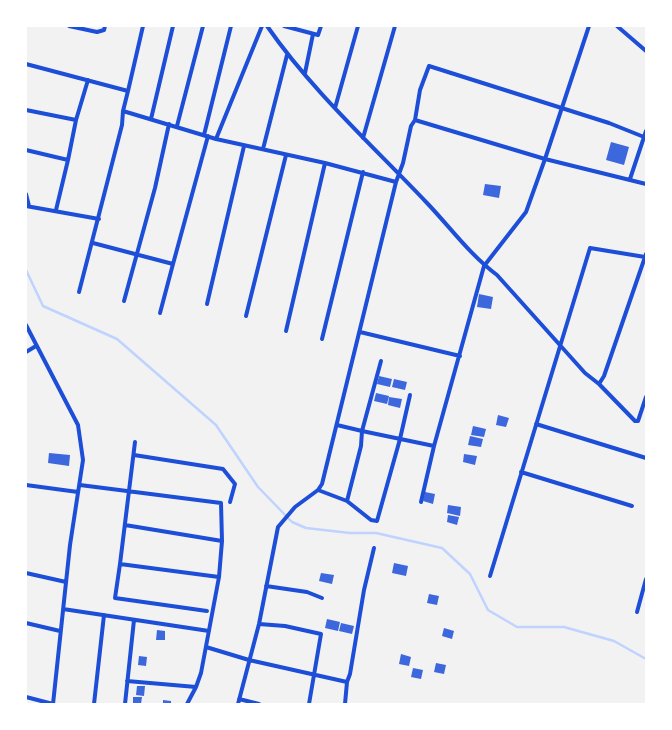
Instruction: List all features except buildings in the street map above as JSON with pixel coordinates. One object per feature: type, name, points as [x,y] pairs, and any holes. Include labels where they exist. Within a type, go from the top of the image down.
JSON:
[{"type":"street","points":[[69,26],[97,32],[104,30],[105,26]]},
{"type":"street","points":[[79,292],[93,243],[122,125],[123,110],[143,26]]},
{"type":"street","points":[[151,119],[173,26]]},
{"type":"street","points":[[177,126],[203,26]]},
{"type":"street","points":[[160,313],[206,135],[231,26]]},
{"type":"street","points":[[216,139],[262,26]]},
{"type":"street","points":[[267,26],[287,55],[305,73],[335,108],[484,266],[497,275],[585,373],[599,384],[635,421],[638,421],[646,397]]},
{"type":"street","points":[[284,26],[313,34],[318,34],[321,26]]},
{"type":"street","points":[[335,108],[358,26]]},
{"type":"street","points":[[363,138],[395,26]]},
{"type":"street","points":[[421,502],[434,446],[484,266],[526,212],[562,110],[589,26]]},
{"type":"street","points":[[617,26],[646,51]]},
{"type":"street","points":[[305,73],[313,34]]},
{"type":"street","points":[[263,149],[287,55]]},
{"type":"street","points":[[26,64],[128,91]]},
{"type":"street","points":[[259,704],[238,702],[259,624],[278,527],[295,507],[318,490],[322,484],[396,182],[411,126],[415,120],[420,90],[429,66],[644,136]]},
{"type":"street","points":[[56,210],[76,120],[88,80]]},
{"type":"street","points":[[26,110],[76,120]]},
{"type":"street","points":[[123,110],[216,139],[363,172],[396,182]]},
{"type":"street","points":[[415,120],[545,159],[646,184]]},
{"type":"street","points":[[124,301],[137,255],[169,124]]},
{"type":"street","points":[[630,179],[646,131]]},
{"type":"street","points":[[206,304],[244,146]]},
{"type":"street","points":[[26,150],[68,160]]},
{"type":"street","points":[[246,316],[286,155]]},
{"type":"street","points":[[286,331],[325,163]]},
{"type":"street","points":[[322,339],[363,172]]},
{"type":"street","points":[[26,194],[27,206],[56,210],[99,219]]},
{"type":"street","points":[[93,243],[173,264]]},
{"type":"street","points":[[490,576],[590,248],[646,255],[644,265],[604,376],[599,384]]},
{"type":"street","points":[[26,325],[78,425],[83,460],[66,582],[53,704],[26,697]]},
{"type":"street","points":[[360,332],[460,356]]},
{"type":"street","points":[[26,352],[36,346]]},
{"type":"street","points":[[347,501],[361,446],[362,431],[381,360]]},
{"type":"street","points":[[318,490],[347,501],[371,520],[377,521],[400,439],[410,395]]},
{"type":"street","points":[[536,424],[646,458]]},
{"type":"street","points":[[337,425],[434,446]]},
{"type":"street","points":[[136,442],[115,598],[207,611]]},
{"type":"street","points":[[134,455],[223,469],[235,484],[230,502]]},
{"type":"street","points":[[521,472],[632,506]]},
{"type":"street","points":[[26,485],[78,492]]},
{"type":"street","points":[[80,485],[221,502],[222,541],[219,577],[201,673],[196,687],[187,704]]},
{"type":"street","points":[[125,524],[222,541]]},
{"type":"street","points":[[345,704],[347,682],[350,674],[364,590],[374,548]]},
{"type":"street","points":[[120,564],[219,577]]},
{"type":"street","points":[[26,573],[66,582]]},
{"type":"street","points":[[638,612],[646,579]]},
{"type":"street","points":[[266,586],[307,592],[322,598]]},
{"type":"street","points":[[63,609],[209,631]]},
{"type":"street","points":[[94,704],[104,615]]},
{"type":"street","points":[[125,704],[134,620]]},
{"type":"street","points":[[26,623],[60,631]]},
{"type":"street","points":[[259,624],[321,634],[309,704]]},
{"type":"street","points":[[206,647],[249,660],[347,682]]},
{"type":"street","points":[[127,680],[196,687]]},
{"type":"waterway","points":[[26,270],[43,306],[117,339],[216,425],[258,487],[292,522],[306,528],[350,533],[376,533],[442,548],[470,574],[488,610],[517,627],[564,627],[614,641],[646,659]]}]
